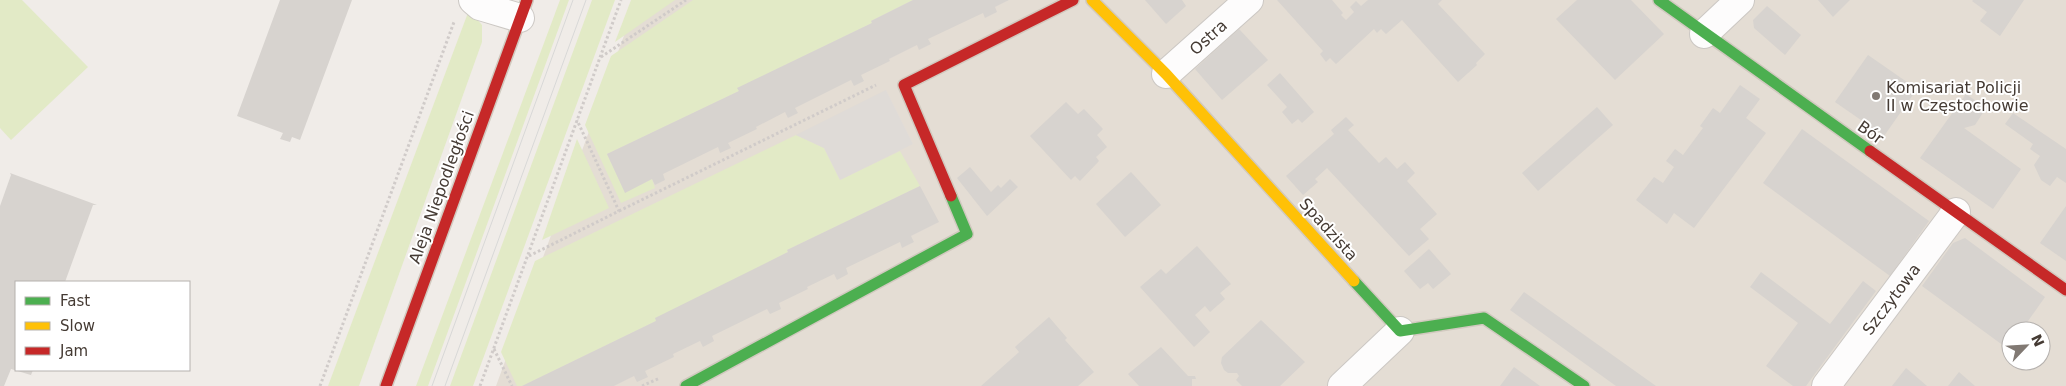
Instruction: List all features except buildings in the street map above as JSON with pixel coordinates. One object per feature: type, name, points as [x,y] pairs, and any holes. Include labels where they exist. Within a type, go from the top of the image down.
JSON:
[{"type":"street","points":[[473,0],[480,6],[524,9]]},
{"type":"street","points":[[686,386],[967,234],[904,85],[1073,0]]},
{"type":"street","name":"Spadzista","points":[[1092,0],[1166,74],[1400,331]]},
{"type":"street","name":"Ostra","points":[[1166,74],[1249,0]]},
{"type":"street","name":"Bór","points":[[1659,0],[1704,34],[2066,290]]},
{"type":"street","points":[[1704,34],[1740,0]]},
{"type":"street","name":"Aleja Niepodległości","points":[[386,386],[524,9]]},
{"type":"street","name":"Szczytowa","points":[[1826,386],[1956,212]]},
{"type":"street","points":[[1342,386],[1400,331],[1484,318],[1584,386]]},
{"type":"path","points":[[480,386],[621,0]]},
{"type":"path","points":[[600,58],[686,0]]},
{"type":"path","points":[[320,386],[454,21]]},
{"type":"path","points":[[527,256],[879,84]]},
{"type":"path","points":[[577,119],[619,211]]},
{"type":"path","points":[[494,348],[512,386]]},
{"type":"shaded area","points":[[637,0],[2066,0],[2066,386],[496,386]]},
{"type":"shaded area","points":[[886,90],[913,144],[840,180],[824,148],[796,135]]},
{"type":"green space","points":[[0,0],[22,0],[88,67],[11,140],[0,128]]},
{"type":"green space","points":[[560,0],[569,0],[428,386],[416,386]]},
{"type":"green space","points":[[592,0],[615,0],[473,386],[450,386]]},
{"type":"green space","points":[[631,0],[675,0],[615,42]]},
{"type":"green space","points":[[693,0],[913,0],[871,21],[872,23],[738,88],[739,91],[607,154],[625,192],[652,179],[655,188],[621,203],[585,125],[611,56]]},
{"type":"green space","points":[[469,10],[482,25],[482,42],[359,386],[328,386]]},
{"type":"green space","points":[[796,135],[824,148],[840,180],[900,151],[920,186],[787,250],[788,252],[656,321],[522,386],[517,386],[501,352],[535,261]]},
{"type":"green space","points":[[577,139],[609,208],[542,240]]},
{"type":"tram line","points":[[432,386],[573,0]]},
{"type":"tram line","points":[[445,386],[586,0]]},
{"type":"traffic: fast","points":[[1659,0],[1870,151]]},
{"type":"traffic: fast","points":[[686,386],[967,234],[951,196]]},
{"type":"traffic: fast","points":[[1354,281],[1400,331],[1484,318],[1584,386]]},
{"type":"traffic: slow","points":[[1092,0],[1166,74],[1354,281]]},
{"type":"traffic: jam","points":[[386,386],[527,0]]},
{"type":"traffic: jam","points":[[951,196],[904,85],[1073,0]]},
{"type":"traffic: jam","points":[[1870,151],[2066,290]]},
{"type":"place","name":"Komisariat Policji II w Częstochowie","points":[[1876,96]]}]
